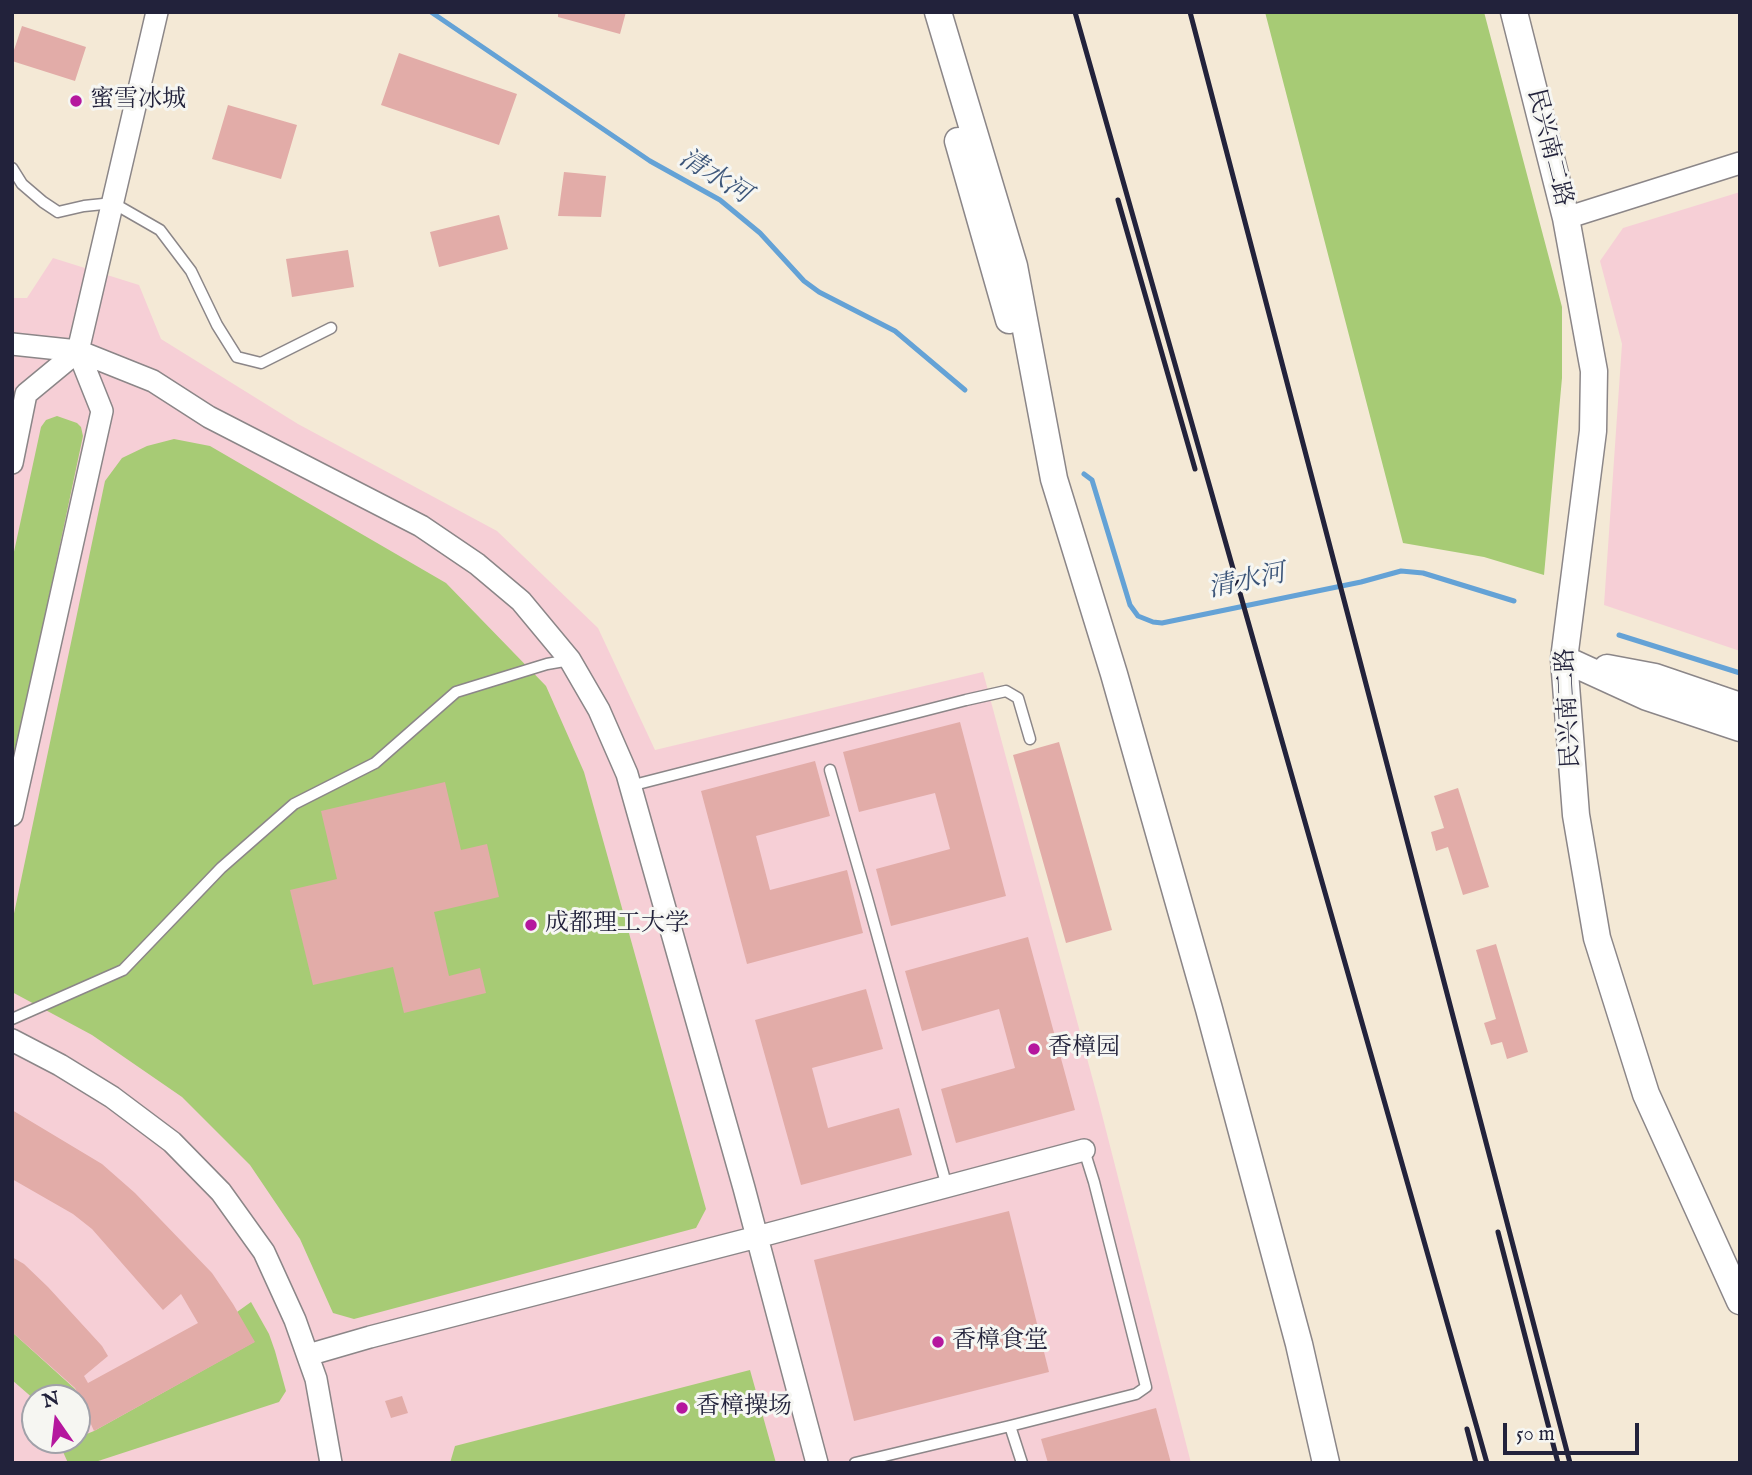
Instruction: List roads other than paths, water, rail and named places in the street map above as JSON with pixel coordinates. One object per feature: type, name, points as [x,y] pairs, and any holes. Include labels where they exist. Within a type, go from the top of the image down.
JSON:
[{"type":"street","points":[[12,815],[102,411],[78,351],[157,12]]},
{"type":"street","points":[[920,12],[1019,355],[1041,481],[1153,867],[1277,1332],[1308,1463]]},
{"type":"street","points":[[938,12],[1014,266],[1054,479],[1114,674],[1209,1009],[1296,1331],[1326,1463]]},
{"type":"street","name":"民兴南二路","points":[[1514,12],[1566,218],[1594,371],[1593,430],[1564,659],[1576,815],[1597,938],[1646,1094],[1740,1301]]},
{"type":"street","points":[[1566,218],[1740,163]]},
{"type":"street","points":[[12,345],[78,351],[153,381],[209,417],[421,526],[477,564],[521,601],[570,660],[599,710],[627,774],[757,1237],[817,1463]]},
{"type":"street","points":[[12,463],[26,394],[78,351]]},
{"type":"street","points":[[1564,659],[1656,677],[1740,706]]},
{"type":"street","points":[[1564,659],[1647,697],[1740,728]]},
{"type":"street","points":[[12,1040],[112,1097],[172,1142],[220,1192],[264,1252],[295,1320],[316,1379],[331,1463]]},
{"type":"street","points":[[308,1355],[1084,1150]]},
{"type":"lane","points":[[12,168],[22,184],[58,212],[113,203],[160,230],[191,271],[217,325],[237,357],[261,363],[331,328]]},
{"type":"lane","points":[[12,1019],[123,970],[221,868],[294,804],[374,763],[456,692],[547,664],[570,660]]},
{"type":"lane","points":[[630,786],[1006,691],[1018,698],[1030,739]]},
{"type":"lane","points":[[830,770],[947,1187]]},
{"type":"lane","points":[[855,1463],[1136,1394],[1146,1387],[1084,1150]]},
{"type":"lane","points":[[1010,1426],[1021,1463]]},
{"type":"waterway","name":"清水河","points":[[431,12],[650,161],[720,200],[760,233],[804,281],[819,292],[895,331],[965,390]]},
{"type":"waterway","name":"清水河","points":[[1084,474],[1092,480],[1130,605],[1138,616],[1153,622],[1162,623],[1361,582],[1401,571],[1423,573],[1514,601]]},
{"type":"waterway","name":"清水河","points":[[1619,635],[1740,673]]},
{"type":"railway","points":[[1075,12],[1487,1463]]},
{"type":"railway","points":[[1190,12],[1570,1463]]},
{"type":"railway","points":[[1118,200],[1195,469]]},
{"type":"railway","points":[[1498,1232],[1558,1463]]},
{"type":"railway","points":[[1467,1429],[1476,1463]]},
{"type":"place","name":"蜜雪冰城","points":[[76,101]]},
{"type":"place","name":"成都理工大学","points":[[531,925]]},
{"type":"place","name":"香樟园","points":[[1034,1049]]},
{"type":"place","name":"香樟食堂","points":[[938,1342]]},
{"type":"place","name":"香樟操场","points":[[682,1408]]}]
